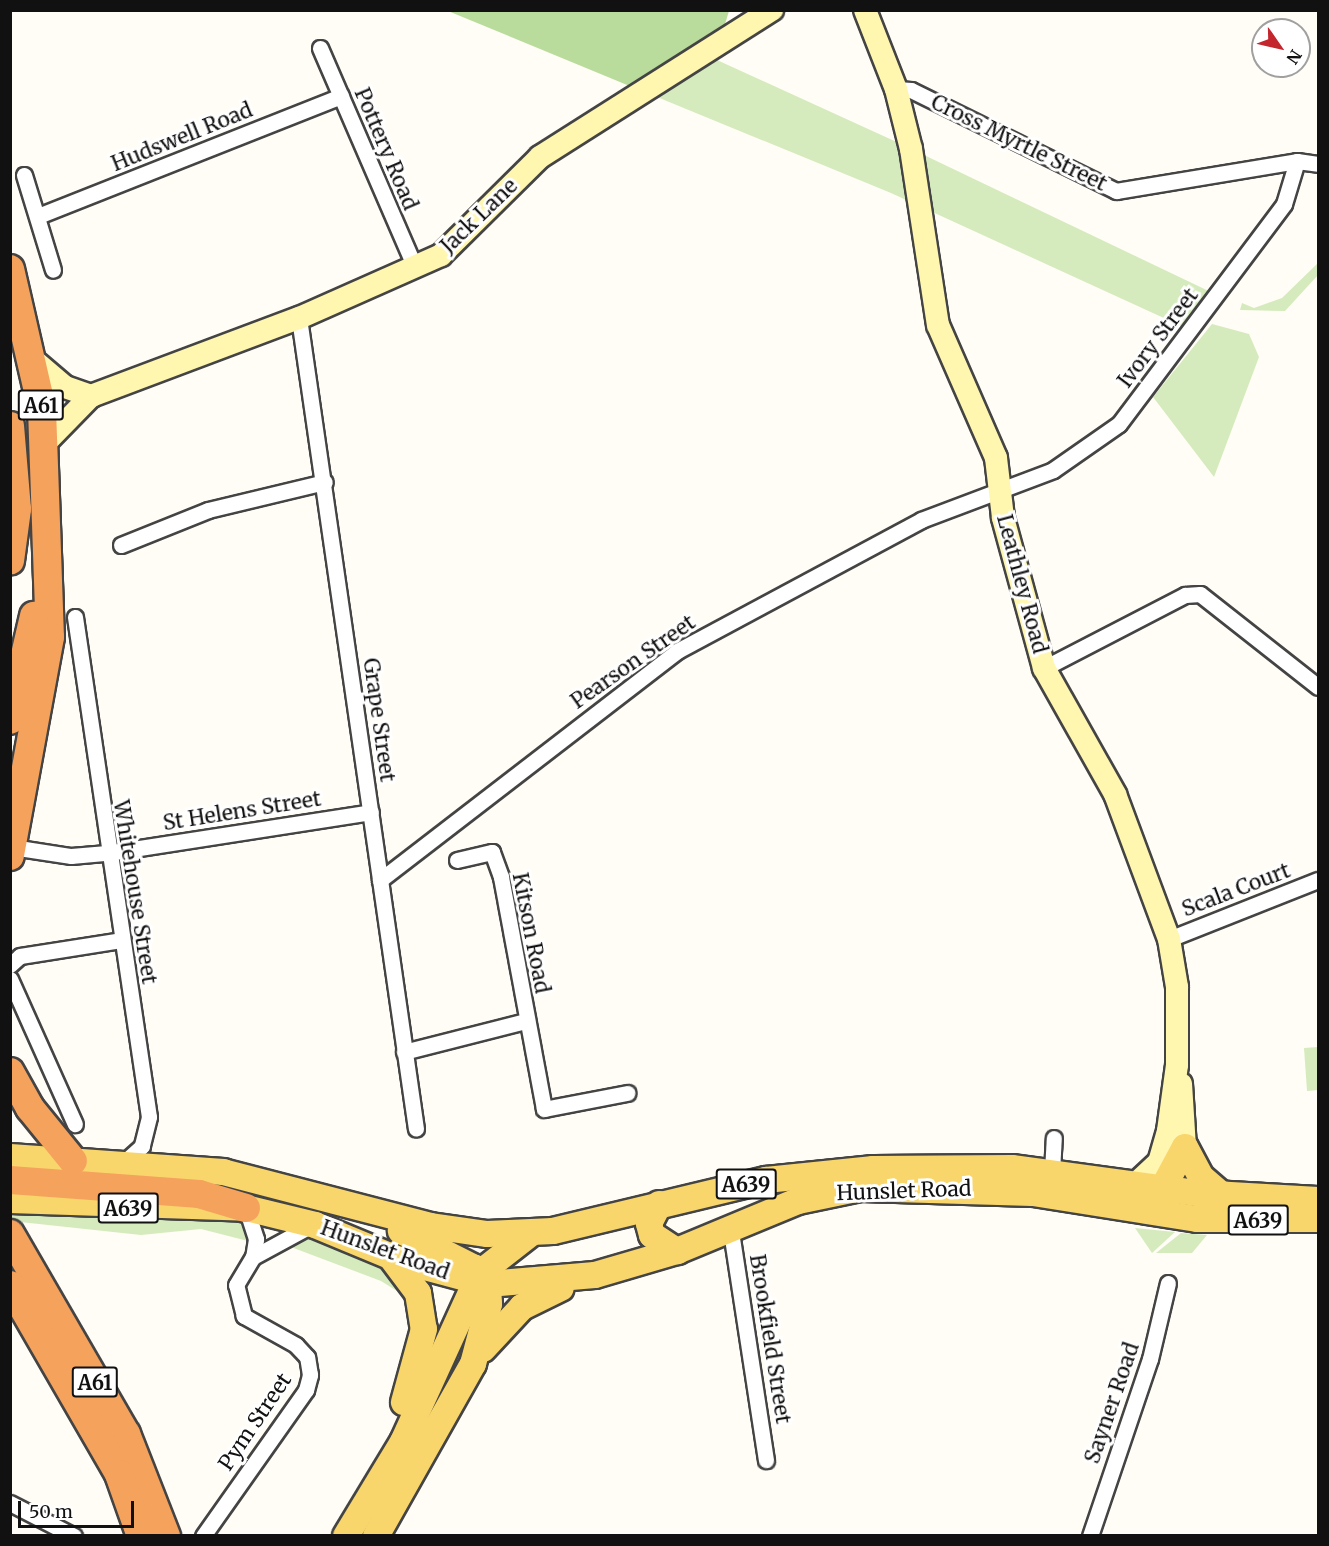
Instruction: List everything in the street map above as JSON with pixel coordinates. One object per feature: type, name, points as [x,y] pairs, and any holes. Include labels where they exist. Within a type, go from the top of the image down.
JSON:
[{"type":"highway","name":"A61","points":[[10,269],[30,357],[44,444],[48,544],[10,720]]},
{"type":"highway","name":"A61","points":[[10,426],[17,509],[10,561]]},
{"type":"highway","points":[[11,851],[50,637],[48,544]]},
{"type":"highway","points":[[10,1072],[30,1108],[73,1161]]},
{"type":"highway","points":[[10,1180],[199,1194],[246,1208]]},
{"type":"highway","name":"A61","points":[[10,1234],[126,1434],[166,1536]]},
{"type":"highway","name":"A61","points":[[10,1285],[119,1474],[141,1536]]},
{"type":"main road","points":[[1144,1212],[1167,1189],[1185,1147]]},
{"type":"main road","points":[[1185,1147],[1201,1177],[1222,1195]]},
{"type":"main road","name":"Hunslet Road","points":[[10,1157],[223,1172],[318,1194],[462,1233],[533,1233],[659,1204],[813,1173],[985,1167],[1052,1172],[1222,1195],[1318,1200]]},
{"type":"main road","name":"Hunslet Road","points":[[10,1200],[246,1208],[315,1225],[390,1257],[481,1280],[595,1275],[677,1251],[730,1225],[798,1201],[861,1188],[1033,1193],[1197,1219],[1318,1219]]},
{"type":"main road","points":[[318,1194],[457,1256],[481,1280],[486,1330],[473,1364],[376,1536]]},
{"type":"main road","points":[[659,1204],[649,1224],[652,1234],[677,1251]]},
{"type":"main road","points":[[346,1536],[382,1470],[403,1442],[481,1280],[533,1233]]},
{"type":"main road","points":[[382,1470],[417,1367],[424,1331],[418,1293],[390,1257]]},
{"type":"main road","points":[[473,1364],[522,1307],[595,1275]]},
{"type":"street","name":"Jack Lane","points":[[44,444],[91,396],[299,318],[415,268],[460,240],[540,157],[772,10]]},
{"type":"street","points":[[865,10],[896,89]]},
{"type":"street","name":"Pottery Road","points":[[320,48],[415,268]]},
{"type":"street","name":"Leathley Road","points":[[896,89],[911,149],[922,210],[938,325],[996,458],[1003,518],[1044,668],[1115,794],[1169,939],[1177,987],[1176,1065],[1165,1148],[1155,1168],[1135,1184]]},
{"type":"street","name":"Cross Myrtle Street","points":[[896,89],[911,90],[1116,191],[1296,161],[1318,164]]},
{"type":"street","name":"Hudswell Road","points":[[38,216],[340,96]]},
{"type":"street","name":"Ivory Street","points":[[1001,489],[1053,470],[1119,424],[1284,204],[1296,161]]},
{"type":"street","points":[[24,175],[53,270]]},
{"type":"street","name":"Grape Street","points":[[299,318],[325,482],[416,1129]]},
{"type":"street","points":[[30,357],[65,387],[91,396]]},
{"type":"street","points":[[121,545],[208,510],[325,482]]},
{"type":"street","name":"Pearson Street","points":[[380,880],[677,651],[921,520],[1001,489]]},
{"type":"street","points":[[1044,668],[1185,595],[1200,594],[1318,687]]},
{"type":"street","name":"Whitehouse Street","points":[[75,617],[107,853],[147,1101],[148,1130],[142,1146],[122,1164]]},
{"type":"street","name":"St Helens Street","points":[[11,851],[71,856],[107,853],[371,812]]},
{"type":"street","name":"Kitson Road","points":[[457,860],[492,852],[544,1109],[627,1093]]},
{"type":"street","name":"Scala Court","points":[[1169,939],[1318,880]]},
{"type":"street","points":[[12,962],[121,940]]},
{"type":"street","points":[[10,979],[47,1083],[75,1124]]},
{"type":"street","name":"Kitson Road","points":[[404,1052],[526,1021]]},
{"type":"street","name":"Leathley Road","points":[[1176,1065],[1185,1099],[1185,1147]]},
{"type":"street","points":[[1052,1172],[1054,1138]]},
{"type":"street","points":[[246,1208],[256,1239],[253,1257]]},
{"type":"street","name":"Pym Street","points":[[203,1536],[306,1390],[310,1375],[307,1358],[296,1345],[240,1311],[236,1285],[253,1257],[285,1235],[315,1225]]},
{"type":"street","name":"Brookfield Street","points":[[730,1225],[766,1460]]},
{"type":"street","name":"Sayner Road","points":[[1092,1533],[1150,1359],[1168,1283]]},
{"type":"street","points":[[10,1503],[74,1536]]},
{"type":"street","points":[[1075,1536],[1092,1533]]},
{"type":"green space","points":[[448,11],[729,11],[725,24],[632,87]]},
{"type":"green space","points":[[717,60],[901,144],[1217,295],[1190,330],[891,193],[657,97]]},
{"type":"green space","points":[[1318,263],[1318,275],[1285,311],[1240,310],[1242,303],[1254,308],[1282,298]]},
{"type":"green space","points":[[1212,324],[1249,334],[1259,357],[1214,477],[1153,397]]},
{"type":"green space","points":[[1318,1047],[1318,1090],[1307,1091],[1304,1048]]},
{"type":"green space","points":[[10,1211],[236,1220],[250,1233],[248,1241],[201,1229],[141,1235],[11,1221]]},
{"type":"green space","points":[[1135,1228],[1175,1232],[1152,1253]]},
{"type":"green space","points":[[1181,1233],[1207,1235],[1192,1253],[1156,1253]]},
{"type":"green space","points":[[305,1238],[323,1238],[378,1261],[405,1296],[381,1281],[283,1244]]}]
